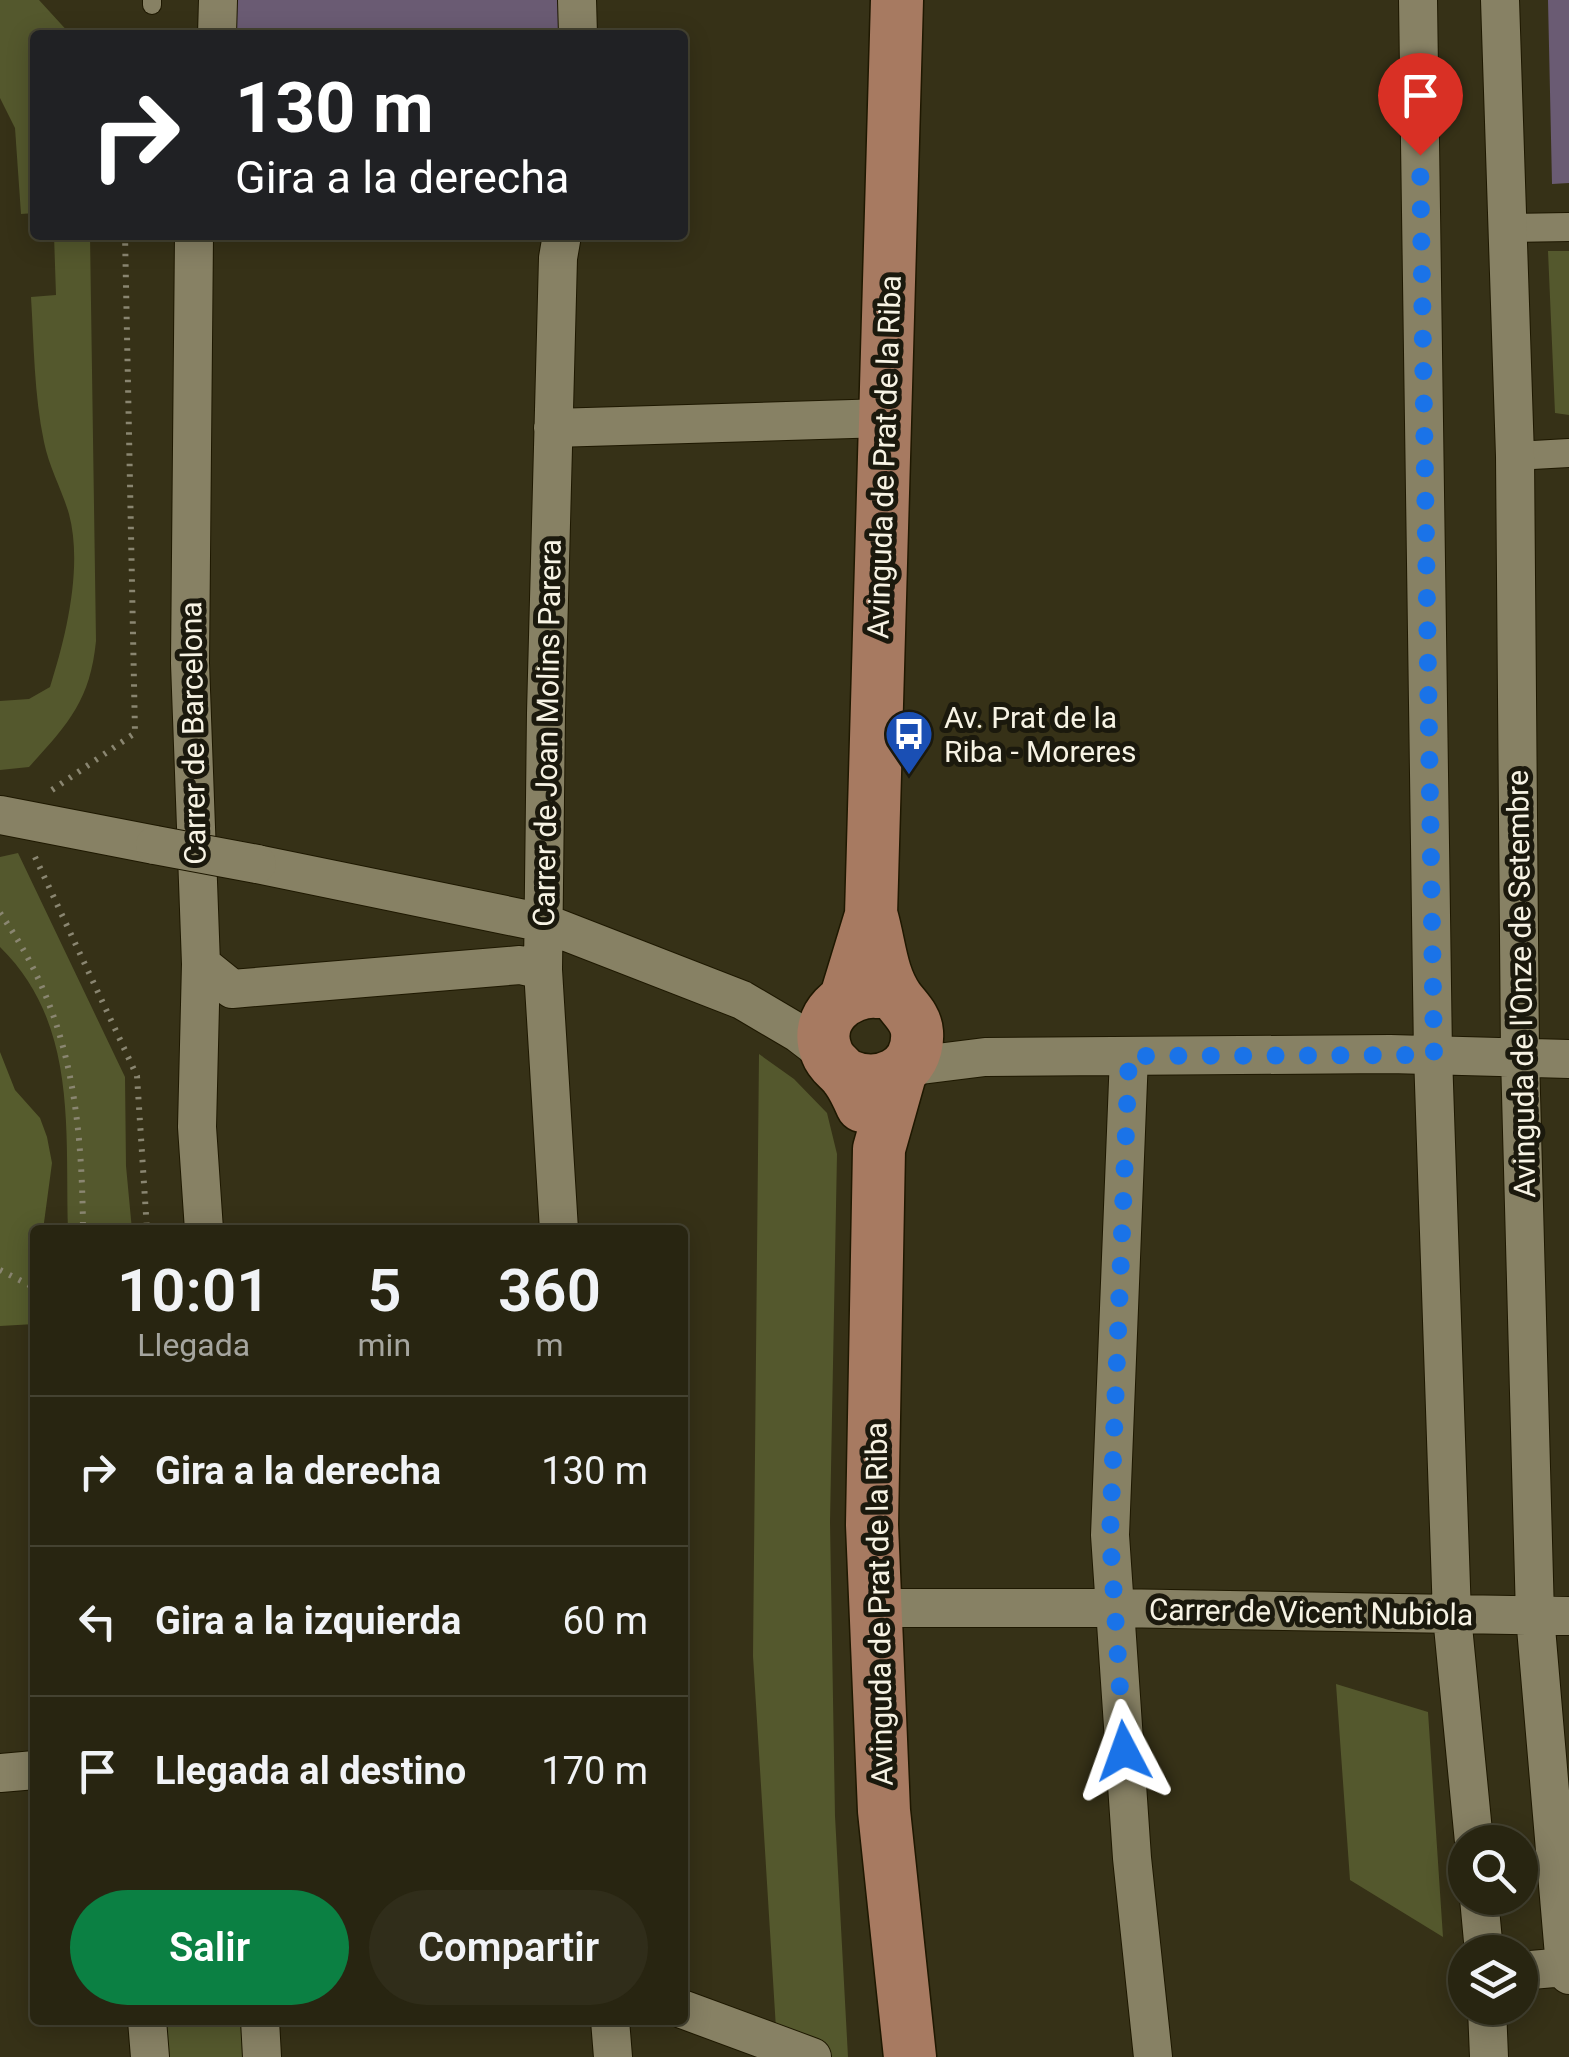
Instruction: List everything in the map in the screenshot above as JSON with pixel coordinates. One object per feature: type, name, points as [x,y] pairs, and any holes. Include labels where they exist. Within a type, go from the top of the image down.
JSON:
[{"type":"main road","name":"Avinguda de Prat de la Riba","points":[[871,915],[897,0]]},
{"type":"main road","points":[[871,915],[838,1034],[879,1150]]},
{"type":"main road","points":[[871,915],[905,1041],[879,1150]]},
{"type":"main road","points":[[838,1034],[876,991],[905,1041]]},
{"type":"main road","points":[[838,1034],[868,1083],[905,1041]]},
{"type":"main road","name":"Avinguda de Prat de la Riba","points":[[879,1150],[873,1608],[884,1811],[910,2057]]},
{"type":"street","points":[[217,30],[218,0]]},
{"type":"street","points":[[577,0],[578,30]]},
{"type":"street","points":[[1418,0],[1434,1055],[1452,1616],[1472,1825]]},
{"type":"street","name":"Avinguda de l'Onze de Setembre","points":[[1500,0],[1515,456],[1520,1057],[1552,1616],[1567,1971],[1538,1971]]},
{"type":"street","points":[[1506,228],[1569,227]]},
{"type":"street","name":"Carrer de Barcelona","points":[[194,240],[190,663],[201,964],[197,1128],[204,1225]]},
{"type":"street","name":"Carrer de Joan Molins Parera","points":[[559,1225],[543,970],[562,240]]},
{"type":"street","points":[[554,428],[885,418]]},
{"type":"street","points":[[1515,456],[1569,453]]},
{"type":"street","points":[[0,815],[544,924],[742,1000],[808,1011],[838,1034]]},
{"type":"street","points":[[201,964],[232,989],[520,965],[543,970]]},
{"type":"street","points":[[905,1041],[985,1058],[1569,1058]]},
{"type":"street","points":[[1129,1056],[1110,1535],[1132,1858],[1153,2057]]},
{"type":"street","name":"Carrer de Vicent Nubiola","points":[[873,1608],[1552,1616]]},
{"type":"street","points":[[0,1773],[30,1770]]},
{"type":"street","points":[[688,2011],[812,2057]]},
{"type":"street","points":[[147,2025],[150,2057]]},
{"type":"street","points":[[260,2025],[262,2057]]},
{"type":"street","points":[[610,2025],[613,2057]]},
{"type":"street","points":[[1487,2025],[1488,2057]]},
{"type":"path","points":[[125,240],[135,733],[44,795],[32,852],[137,1076],[147,1225]]},
{"type":"path","points":[[0,913],[21,942],[55,1014],[76,1096],[83,1225]]},
{"type":"path","points":[[0,1270],[30,1285]]},
{"type":"green space","points":[[0,0],[39,0],[66,30],[30,30],[30,213],[21,214],[15,128],[0,98]]},
{"type":"green space","points":[[54,240],[90,240],[96,641],[88,680],[66,724],[29,767],[0,770],[0,701],[29,699],[50,687],[67,624],[73,579],[73,535],[44,442],[34,351],[31,297],[56,295]]},
{"type":"green space","points":[[1548,251],[1569,251],[1569,415],[1555,413]]},
{"type":"green space","points":[[18,853],[125,1077],[132,1225],[68,1225],[62,1080],[43,1009],[25,977],[0,947],[0,857]]},
{"type":"green space","points":[[0,1052],[15,1090],[40,1118],[52,1163],[44,1225],[30,1225],[30,1324],[0,1326]]},
{"type":"green space","points":[[759,1054],[794,1079],[827,1113],[837,1154],[830,1522],[835,1816],[848,2057],[815,2057],[777,2045],[753,1656]]},
{"type":"green space","points":[[1336,1684],[1428,1712],[1443,1937],[1350,1880]]},
{"type":"green space","points":[[160,2025],[255,2025],[258,2057],[162,2057]]},
{"type":"building","points":[[237,0],[561,0],[560,30],[236,30]]},
{"type":"building","points":[[1548,0],[1569,0],[1569,183],[1552,184]]},
{"type":"place","name":"Av. Prat de la Riba - Moreres","points":[[909,776]]},
{"type":"route","points":[[1124,1751],[1110,1535],[1129,1056],[1434,1055],[1420,155]]}]
